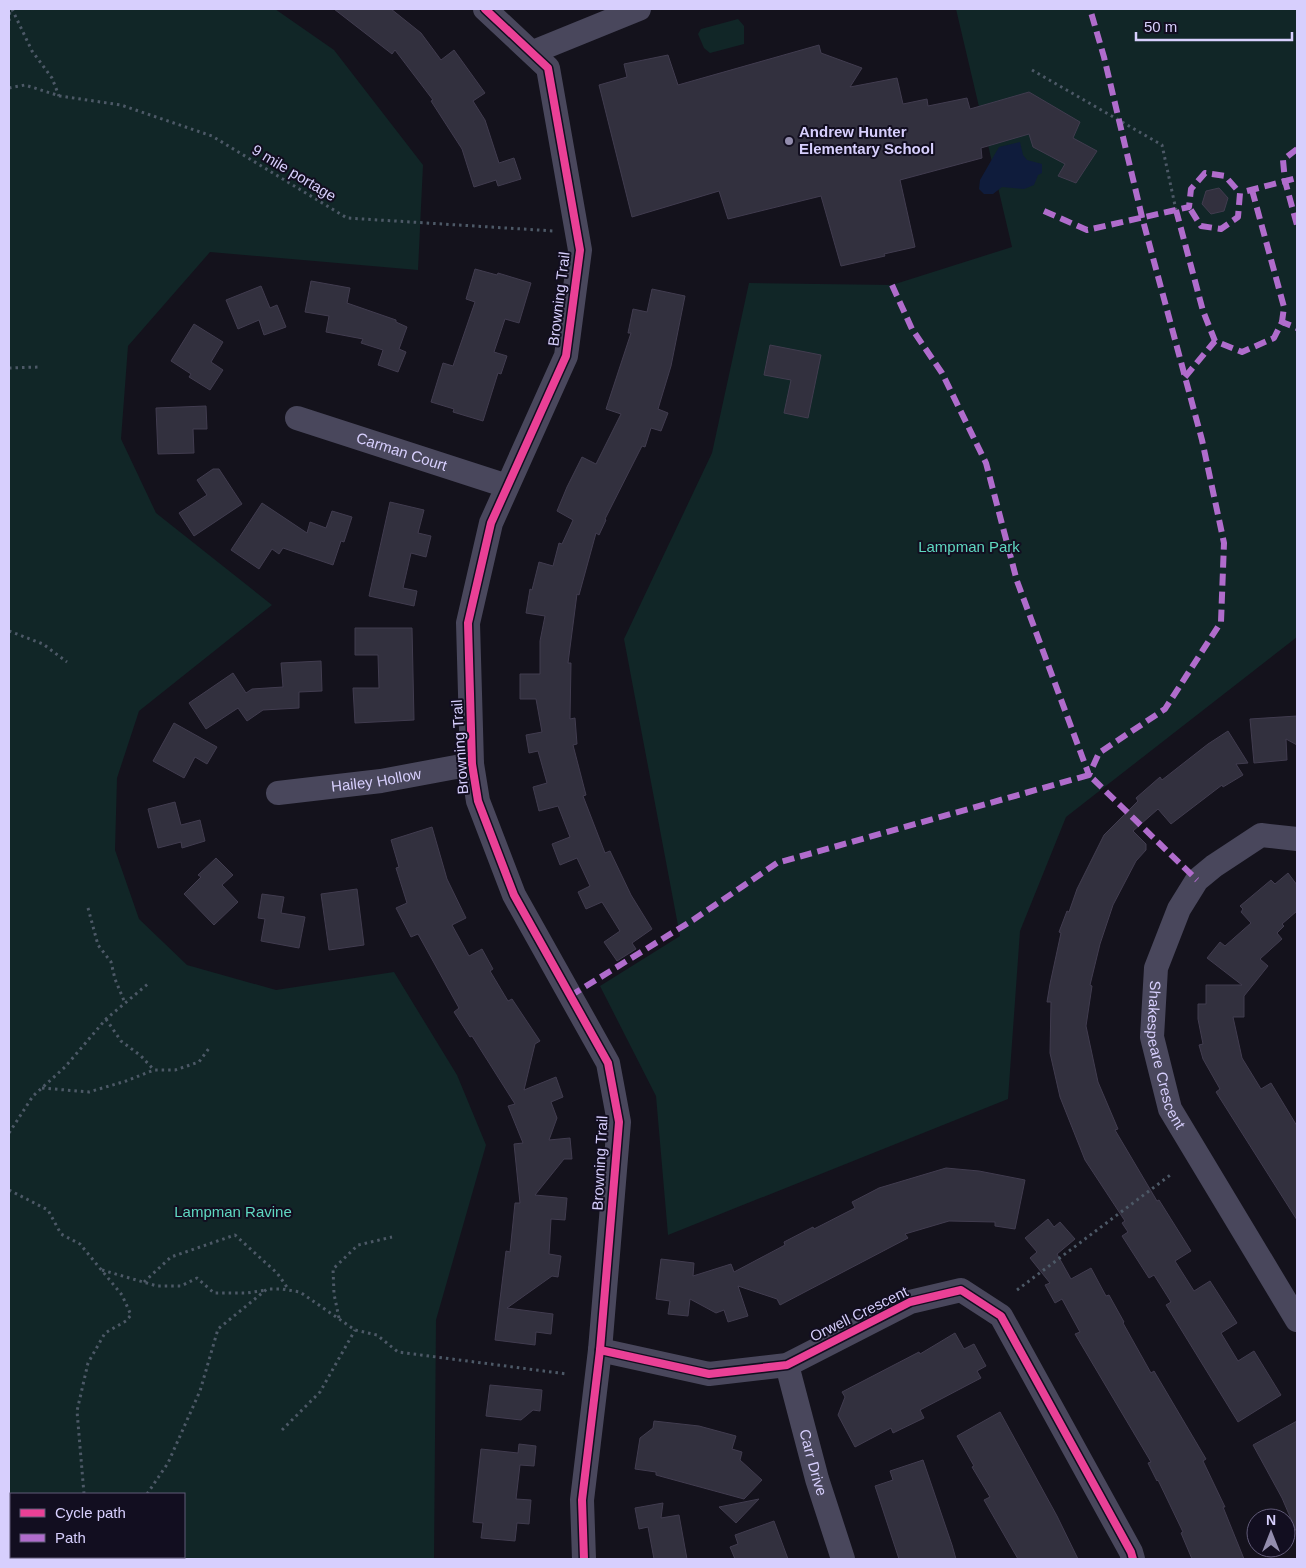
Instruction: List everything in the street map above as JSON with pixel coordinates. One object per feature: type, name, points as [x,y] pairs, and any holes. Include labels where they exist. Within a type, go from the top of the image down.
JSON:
[{"type":"street","name":"Browning Trail","points":[[485,9],[548,68],[580,250],[566,356],[491,523],[468,623],[472,764],[478,801],[514,896],[608,1063],[619,1122],[600,1350],[582,1500],[584,1559]]},
{"type":"street","points":[[533,52],[639,9]]},
{"type":"street","name":"Carman Court","points":[[297,418],[507,486]]},
{"type":"street","name":"Hailey Hollow","points":[[278,793],[381,781],[472,764]]},
{"type":"street","name":"Shakespeare Crescent","points":[[1297,838],[1261,835],[1214,866],[1197,880],[1179,909],[1156,968],[1152,1037],[1170,1109],[1297,1320]]},
{"type":"street","name":"Orwell Crescent","points":[[600,1350],[709,1374],[787,1365],[910,1302],[961,1290],[1001,1316],[1131,1552],[1133,1559]]},
{"type":"street","name":"Carr Drive","points":[[787,1365],[817,1479],[843,1559]]},
{"type":"path","points":[[9,21],[11,9]]},
{"type":"path","points":[[11,9],[32,51],[52,78],[60,96]]},
{"type":"path","points":[[1032,70],[1162,145],[1176,210]]},
{"type":"path","points":[[9,368],[40,367]]},
{"type":"path","points":[[9,631],[43,644],[67,662]]},
{"type":"path","points":[[88,908],[98,945],[111,962],[115,980],[125,1003]]},
{"type":"path","points":[[9,1133],[33,1096],[65,1067],[106,1019],[149,983]]},
{"type":"path","points":[[106,1019],[121,1041],[141,1056],[154,1070]]},
{"type":"path","points":[[42,1088],[89,1092],[154,1070],[175,1070],[200,1062],[210,1047]]},
{"type":"path","points":[[1017,1290],[1173,1174]]},
{"type":"path","points":[[9,1190],[48,1210],[61,1234],[80,1244],[122,1295],[131,1315],[126,1321],[105,1333],[88,1363],[77,1410],[84,1493]]},
{"type":"path","points":[[144,1282],[171,1257],[235,1235],[277,1273],[289,1290]]},
{"type":"path","points":[[339,1319],[334,1294],[333,1269],[358,1245],[392,1237]]},
{"type":"path","points":[[101,1270],[157,1286],[181,1286],[196,1278],[214,1292],[247,1293],[268,1289],[300,1292],[355,1330],[377,1334],[398,1352],[567,1374]]},
{"type":"path","points":[[148,1493],[168,1463],[200,1392],[218,1329],[268,1289]]},
{"type":"path","points":[[282,1430],[320,1392],[355,1330]]},
{"type":"green space","name":"Lampman Ravine","points":[[9,9],[275,9],[334,50],[423,165],[418,270],[210,252],[128,346],[121,439],[156,513],[272,605],[139,711],[117,778],[115,850],[139,919],[187,965],[276,990],[394,972],[457,1075],[486,1145],[436,1320],[434,1559],[26,1558],[185,1558],[185,1493],[10,1493],[10,1524]]},
{"type":"green space","name":"Lampman Park","points":[[956,9],[1297,9],[1297,637],[1066,817],[1020,931],[1008,1099],[668,1235],[656,1096],[600,986],[680,936],[624,639],[712,453],[749,283],[892,285],[1012,247]]},
{"type":"green space","points":[[738,19],[744,26],[744,44],[710,53],[704,48],[698,34],[701,29]]},
{"type":"water","points":[[1020,142],[1023,155],[1027,160],[1042,164],[1042,173],[1038,175],[1034,185],[1024,189],[1002,187],[993,194],[984,194],[979,189],[980,180],[999,147]]},
{"type":"building","points":[[334,9],[391,9],[421,33],[441,60],[454,50],[485,93],[473,101],[485,120],[499,163],[514,158],[521,179],[498,186],[496,180],[474,187],[462,149],[431,101],[433,100],[395,50],[392,54]]},
{"type":"building","points":[[819,45],[821,53],[862,68],[850,87],[897,78],[903,104],[927,99],[928,106],[967,98],[970,109],[1029,92],[1080,122],[1073,138],[1097,151],[1076,183],[1058,176],[1065,164],[1033,147],[1029,134],[981,148],[982,158],[900,180],[915,247],[841,266],[821,196],[728,219],[719,191],[632,217],[599,85],[627,77],[624,64],[668,55],[678,85]]},
{"type":"building","points":[[1219,188],[1228,198],[1224,211],[1211,214],[1202,204],[1206,191]]},
{"type":"building","points":[[475,269],[497,275],[498,273],[531,283],[519,323],[505,319],[494,352],[507,356],[501,374],[498,373],[483,421],[453,412],[454,409],[431,402],[443,363],[453,366],[475,302],[466,299]]},
{"type":"building","points":[[311,281],[350,288],[347,303],[396,320],[396,322],[407,327],[399,349],[406,352],[398,372],[378,365],[383,350],[361,343],[363,339],[326,332],[329,316],[305,312]]},
{"type":"building","points":[[261,286],[270,308],[277,305],[286,327],[264,335],[259,320],[238,329],[226,300]]},
{"type":"building","points":[[652,289],[685,296],[671,366],[658,409],[668,413],[661,431],[651,428],[645,447],[642,446],[605,519],[599,535],[596,533],[579,595],[577,594],[568,663],[571,663],[570,719],[575,718],[577,744],[573,745],[586,795],[583,796],[605,853],[610,851],[631,895],[652,929],[632,943],[636,949],[617,961],[604,942],[620,931],[602,902],[586,909],[578,892],[590,886],[577,858],[560,865],[552,844],[570,837],[558,806],[539,811],[533,787],[547,783],[538,751],[529,753],[526,735],[542,732],[536,699],[520,699],[520,674],[540,674],[540,641],[545,616],[526,613],[530,589],[532,590],[539,562],[553,566],[559,543],[562,544],[573,520],[557,511],[582,457],[596,464],[621,414],[606,409],[631,333],[628,333],[633,309],[647,312]]},
{"type":"building","points":[[194,324],[223,342],[211,362],[223,370],[210,390],[189,377],[191,374],[171,361]]},
{"type":"building","points":[[770,345],[821,355],[808,418],[784,413],[791,380],[764,375]]},
{"type":"building","points":[[206,406],[207,429],[193,429],[194,453],[158,454],[156,408]]},
{"type":"building","points":[[213,469],[219,469],[242,504],[194,536],[179,513],[207,495],[197,480]]},
{"type":"building","points":[[390,502],[424,510],[418,533],[431,536],[426,557],[411,553],[403,588],[417,591],[414,606],[369,596]]},
{"type":"building","points":[[262,503],[307,533],[310,522],[326,528],[332,511],[352,517],[344,542],[341,541],[333,565],[283,548],[279,554],[272,549],[259,569],[231,550]]},
{"type":"building","points":[[355,628],[412,628],[414,720],[355,723],[353,688],[379,688],[378,655],[355,655]]},
{"type":"building","points":[[321,661],[322,691],[299,692],[299,708],[263,710],[247,721],[238,708],[206,729],[189,703],[233,673],[246,693],[252,689],[283,687],[281,663]]},
{"type":"building","points":[[1297,716],[1297,745],[1286,739],[1287,760],[1254,763],[1250,719]]},
{"type":"building","points":[[174,723],[217,747],[207,764],[195,757],[184,778],[153,761]]},
{"type":"building","points":[[1228,731],[1248,763],[1236,764],[1243,775],[1223,787],[1222,785],[1171,824],[1158,809],[1133,831],[1146,844],[1146,850],[1136,861],[1113,905],[1100,944],[1090,985],[1092,986],[1086,1026],[1098,1082],[1118,1129],[1115,1130],[1157,1201],[1159,1200],[1191,1251],[1175,1261],[1194,1291],[1210,1281],[1237,1323],[1221,1333],[1238,1361],[1254,1351],[1281,1395],[1238,1422],[1166,1305],[1171,1302],[1154,1275],[1149,1278],[1122,1236],[1128,1232],[1122,1223],[1125,1221],[1085,1160],[1060,1097],[1050,1053],[1051,1002],[1047,1002],[1061,933],[1059,932],[1067,911],[1069,912],[1077,889],[1104,835],[1138,801],[1136,798],[1160,777],[1162,780]]},
{"type":"building","points":[[175,802],[181,825],[200,820],[205,841],[182,848],[181,842],[158,848],[148,809]]},
{"type":"building","points":[[432,827],[447,879],[466,918],[452,925],[469,956],[482,949],[493,969],[490,971],[508,1001],[512,999],[540,1041],[535,1044],[524,1090],[556,1077],[563,1097],[551,1102],[557,1118],[549,1140],[570,1138],[572,1159],[564,1159],[535,1195],[567,1198],[565,1220],[551,1219],[549,1254],[561,1256],[558,1277],[552,1276],[507,1308],[553,1314],[551,1334],[536,1332],[535,1345],[495,1340],[506,1251],[510,1252],[515,1203],[520,1203],[514,1144],[523,1143],[508,1106],[515,1104],[472,1036],[470,1037],[454,1012],[459,1008],[418,934],[411,937],[396,908],[407,903],[396,868],[399,867],[391,840]]},
{"type":"building","points":[[216,858],[233,875],[222,885],[238,902],[214,925],[184,894],[201,877],[198,875]]},
{"type":"building","points":[[1288,873],[1297,885],[1297,911],[1282,924],[1284,926],[1277,933],[1282,939],[1260,959],[1268,966],[1244,996],[1244,1017],[1233,1017],[1242,1058],[1261,1089],[1271,1083],[1297,1126],[1297,1220],[1216,1092],[1220,1089],[1203,1059],[1199,1045],[1203,1044],[1198,1019],[1198,1004],[1206,1004],[1206,985],[1242,985],[1207,958],[1220,942],[1225,946],[1251,923],[1241,912],[1243,909],[1240,906],[1271,880],[1275,884]]},
{"type":"building","points":[[357,889],[364,945],[329,950],[321,894]]},
{"type":"building","points":[[262,894],[284,897],[281,913],[305,917],[299,948],[261,941],[265,919],[258,918]]},
{"type":"building","points":[[946,1168],[979,1171],[1025,1180],[1015,1229],[995,1226],[995,1222],[949,1221],[905,1234],[908,1238],[780,1305],[777,1299],[738,1286],[748,1316],[728,1322],[724,1310],[716,1313],[690,1299],[688,1316],[668,1314],[670,1301],[656,1299],[661,1259],[694,1263],[693,1276],[731,1264],[734,1272],[785,1245],[784,1242],[855,1208],[852,1202],[879,1188]]},
{"type":"building","points":[[1048,1219],[1054,1227],[1060,1222],[1075,1239],[1057,1254],[1071,1279],[1091,1268],[1106,1296],[1109,1295],[1151,1373],[1154,1371],[1206,1459],[1203,1461],[1225,1507],[1223,1507],[1244,1559],[1192,1559],[1181,1533],[1183,1532],[1148,1463],[1151,1462],[1075,1334],[1080,1332],[1062,1299],[1055,1303],[1045,1285],[1050,1283],[1030,1258],[1037,1252],[1025,1238]]},
{"type":"building","points":[[955,1333],[964,1349],[974,1344],[986,1366],[977,1371],[981,1378],[920,1410],[924,1418],[893,1433],[891,1428],[855,1447],[838,1415],[845,1397],[842,1392],[919,1352],[920,1354]]},
{"type":"building","points":[[490,1385],[542,1390],[540,1411],[533,1410],[521,1420],[486,1416]]},
{"type":"building","points":[[1000,1412],[1057,1516],[1078,1559],[1018,1559],[984,1500],[990,1497],[972,1467],[974,1466],[957,1436]]},
{"type":"building","points":[[654,1421],[699,1426],[736,1436],[732,1449],[742,1452],[740,1460],[762,1480],[744,1499],[656,1475],[656,1472],[635,1469],[640,1438],[653,1428]]},
{"type":"building","points":[[1297,1421],[1297,1533],[1296,1508],[1286,1508],[1253,1445]]},
{"type":"building","points":[[519,1444],[536,1446],[534,1466],[520,1465],[516,1499],[531,1500],[529,1524],[517,1523],[515,1541],[481,1538],[483,1523],[473,1522],[481,1449],[518,1453]]},
{"type":"building","points":[[923,1460],[956,1559],[899,1559],[875,1486],[893,1480],[890,1471]]},
{"type":"building","points":[[759,1499],[736,1523],[719,1507]]},
{"type":"building","points":[[663,1503],[661,1518],[679,1515],[687,1559],[654,1559],[648,1527],[639,1529],[635,1508]]},
{"type":"building","points":[[774,1521],[788,1559],[735,1559],[730,1547],[738,1544],[735,1535]]},
{"type":"marked path","points":[[892,285],[912,329],[942,373],[986,463],[1017,581],[1089,775],[1099,753],[1165,709],[1221,622],[1224,543],[1202,440],[1142,217],[1104,57],[1090,9]]},
{"type":"marked path","points":[[1297,149],[1283,160],[1285,181],[1297,225]]},
{"type":"marked path","points":[[1044,211],[1087,230],[1189,207],[1191,189],[1205,173],[1225,176],[1240,193],[1238,217],[1221,229],[1201,226],[1189,207]]},
{"type":"marked path","points":[[1247,191],[1297,178]]},
{"type":"marked path","points":[[1252,190],[1284,307],[1282,322]]},
{"type":"marked path","points":[[1176,210],[1203,311],[1215,341]]},
{"type":"marked path","points":[[1185,377],[1215,341],[1242,352],[1274,338],[1282,322],[1297,328]]},
{"type":"marked path","points":[[570,996],[693,920],[777,863],[1089,775],[1197,880]]},
{"type":"cycle path","points":[[485,9],[548,68],[580,250],[566,356],[491,523],[468,623],[472,764],[478,801],[514,895],[608,1063],[619,1122],[600,1350],[582,1500],[584,1559]]},
{"type":"cycle path","points":[[600,1350],[709,1374],[787,1365],[910,1302],[961,1290],[1001,1316],[1131,1552],[1133,1559]]},
{"type":"place","name":"Andrew Hunter Elementary School","points":[[789,141]]}]
